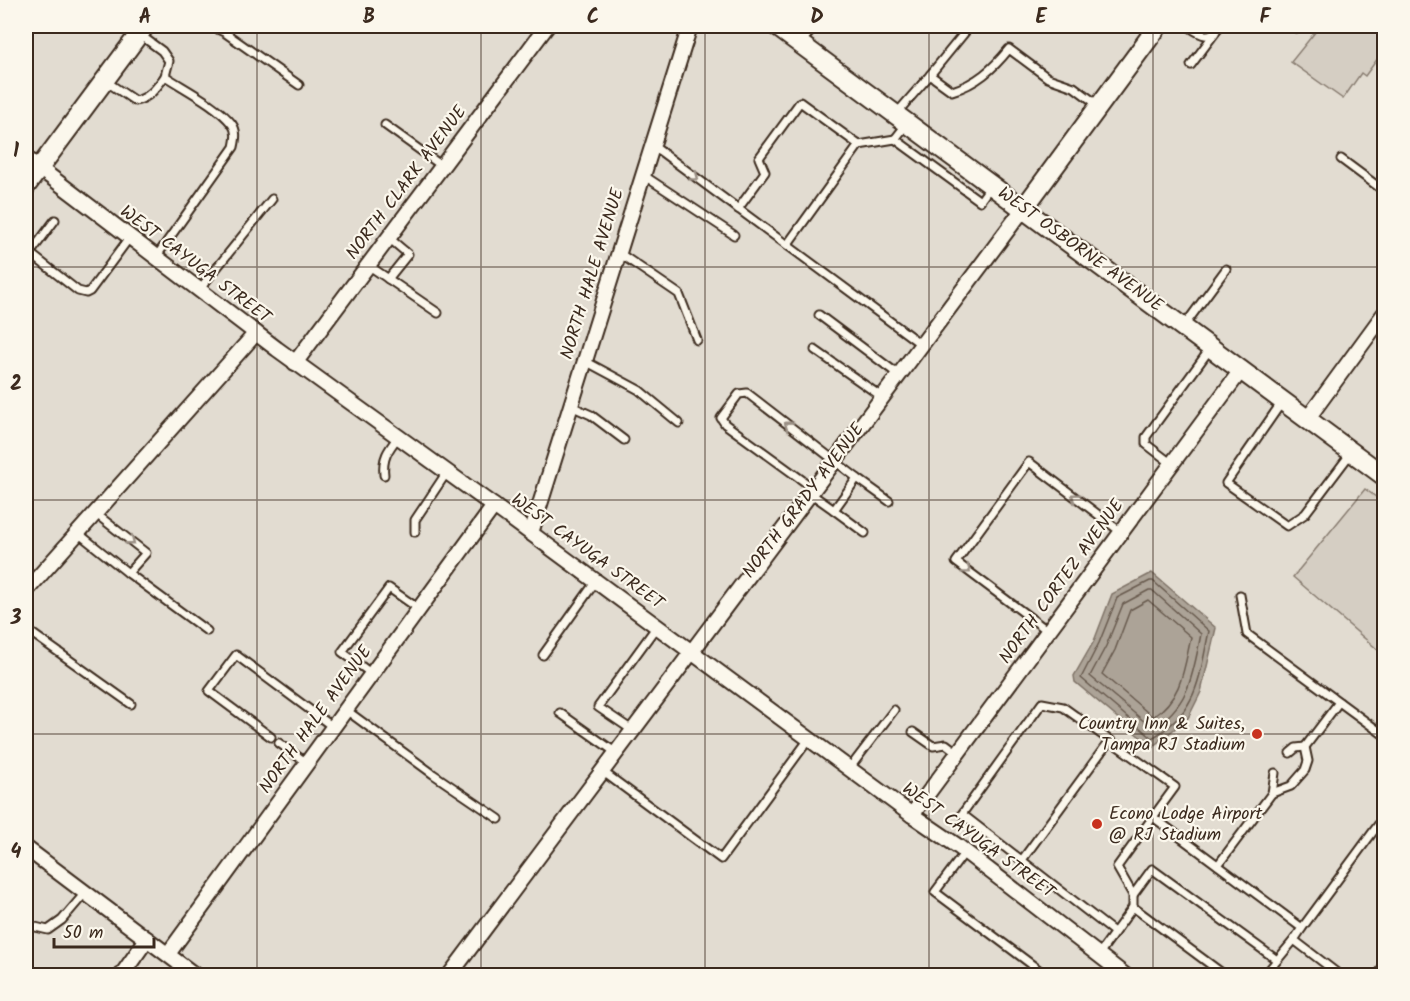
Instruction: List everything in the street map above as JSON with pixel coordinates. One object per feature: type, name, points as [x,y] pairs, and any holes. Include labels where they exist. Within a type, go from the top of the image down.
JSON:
[{"type":"street","name":"NORTH CLARK AVENUE","points":[[295,363],[548,26]]},
{"type":"street","name":"NORTH HALE AVENUE","points":[[531,533],[690,26]]},
{"type":"street","name":"WEST OSBORNE AVENUE","points":[[776,26],[1384,476]]},
{"type":"street","points":[[797,41],[811,26]]},
{"type":"street","name":"NORTH GRADY AVENUE","points":[[450,975],[1158,26]]},
{"type":"street","points":[[26,186],[32,163],[104,80],[142,30]]},
{"type":"street","name":"WEST CAYUGA STREET","points":[[32,163],[295,363],[531,533],[849,769],[965,852],[1122,974]]},
{"type":"street","points":[[1308,418],[1384,314]]},
{"type":"street","points":[[26,591],[256,333]]},
{"type":"street","name":"NORTH CORTEZ AVENUE","points":[[912,815],[1242,369]]},
{"type":"street","name":"NORTH HALE AVENUE","points":[[168,954],[494,506]]},
{"type":"street","points":[[26,848],[196,975]]},
{"type":"street","points":[[121,975],[147,939]]},
{"type":"lane","points":[[211,26],[224,32],[298,85]]},
{"type":"lane","points":[[895,139],[902,119],[930,75],[970,26]]},
{"type":"lane","points":[[1188,26],[1202,35],[1215,33]]},
{"type":"lane","points":[[1191,65],[1220,26]]},
{"type":"lane","points":[[1293,26],[1297,28],[1300,26]]},
{"type":"lane","points":[[104,80],[135,100],[144,99],[153,92],[165,76],[168,61],[162,51],[142,30]]},
{"type":"lane","points":[[930,75],[952,91],[968,86],[996,66],[1009,49],[1048,78],[1074,87],[1098,105]]},
{"type":"lane","points":[[156,257],[234,147],[237,137],[233,125],[219,112],[165,76]]},
{"type":"lane","points":[[738,209],[765,172],[759,158],[800,102],[859,145]]},
{"type":"lane","points":[[385,125],[442,166]]},
{"type":"lane","points":[[787,245],[859,145],[895,139],[980,201],[992,185]]},
{"type":"lane","points":[[652,146],[922,345]]},
{"type":"lane","points":[[1341,159],[1384,191]]},
{"type":"lane","points":[[643,175],[734,236]]},
{"type":"lane","points":[[199,290],[272,199]]},
{"type":"lane","points":[[55,220],[27,254],[78,291],[86,293],[90,291],[130,237]]},
{"type":"lane","points":[[388,279],[408,254],[389,238]]},
{"type":"lane","points":[[619,253],[679,294],[697,340]]},
{"type":"lane","points":[[368,266],[438,313]]},
{"type":"lane","points":[[1184,326],[1226,269]]},
{"type":"lane","points":[[819,315],[899,375]]},
{"type":"lane","points":[[1172,464],[1146,444],[1146,437],[1212,347]]},
{"type":"lane","points":[[815,350],[882,398]]},
{"type":"lane","points":[[585,361],[639,390],[678,423]]},
{"type":"lane","points":[[865,533],[725,424],[722,418],[739,394],[747,393],[888,501]]},
{"type":"lane","points":[[1283,400],[1226,483],[1287,526],[1305,514],[1352,452]]},
{"type":"lane","points":[[571,406],[591,416],[624,441]]},
{"type":"lane","points":[[384,475],[383,464],[386,453],[398,437]]},
{"type":"lane","points":[[1048,631],[956,562],[1029,462],[1121,532]]},
{"type":"lane","points":[[415,532],[415,520],[447,472]]},
{"type":"lane","points":[[834,510],[857,478]]},
{"type":"lane","points":[[95,513],[146,553],[128,573]]},
{"type":"lane","points":[[78,533],[207,631]]},
{"type":"lane","points":[[543,655],[596,581]]},
{"type":"lane","points":[[372,674],[342,652],[388,588],[419,609]]},
{"type":"lane","points":[[1240,595],[1247,634],[1384,735]]},
{"type":"lane","points":[[632,730],[598,706],[657,626]]},
{"type":"lane","points":[[26,629],[131,704]]},
{"type":"lane","points":[[271,737],[209,691],[237,655],[333,727]]},
{"type":"lane","points":[[1290,753],[1296,748],[1305,747],[1339,702]]},
{"type":"lane","points":[[1099,954],[1133,907],[1133,895],[1116,867],[1175,787],[1063,707],[1042,703],[962,813],[1114,932]]},
{"type":"lane","points":[[346,710],[499,819]]},
{"type":"lane","points":[[849,769],[894,710]]},
{"type":"lane","points":[[560,713],[615,752]]},
{"type":"lane","points":[[913,732],[933,746],[946,744],[958,753]]},
{"type":"lane","points":[[602,771],[721,859],[810,739]]},
{"type":"lane","points":[[1022,860],[1110,740]]},
{"type":"lane","points":[[279,743],[307,763]]},
{"type":"lane","points":[[1272,793],[1291,786],[1305,770],[1308,761],[1305,747]]},
{"type":"lane","points":[[1218,865],[1272,793],[1275,773]]},
{"type":"lane","points":[[1153,817],[1302,928]]},
{"type":"lane","points":[[1264,975],[1294,940],[1384,817]]},
{"type":"lane","points":[[965,852],[935,892],[1047,975]]},
{"type":"lane","points":[[1133,895],[1152,869],[1277,960]]},
{"type":"lane","points":[[26,922],[31,926],[48,930],[62,920],[85,893]]},
{"type":"lane","points":[[1133,907],[1226,975]]},
{"type":"lane","points":[[1294,940],[1341,975]]},
{"type":"lane","points":[[1377,975],[1384,966]]},
{"type":"shaded area","points":[[26,26],[136,26],[38,158],[26,149]]},
{"type":"shaded area","points":[[154,26],[539,26],[294,353],[49,166]]},
{"type":"shaded area","points":[[556,26],[683,26],[527,521],[306,361]]},
{"type":"shaded area","points":[[697,26],[762,26],[1013,210],[690,641],[539,529]]},
{"type":"shaded area","points":[[820,26],[1147,26],[1023,198],[808,39]]},
{"type":"shaded area","points":[[1164,26],[1384,26],[1384,302],[1307,408],[1034,206]]},
{"type":"shaded area","points":[[1320,26],[1384,26],[1384,50],[1365,76],[1361,73],[1343,99],[1291,62]]},
{"type":"shaded area","points":[[40,179],[245,335],[26,581],[26,198]]},
{"type":"shaded area","points":[[1025,218],[1231,372],[911,805],[701,649]]},
{"type":"shaded area","points":[[1384,326],[1384,466],[1318,416]]},
{"type":"shaded area","points":[[256,344],[484,508],[167,944],[26,838],[26,602]]},
{"type":"shaded area","points":[[1242,380],[1384,486],[1384,503],[1366,490],[1293,577],[1384,655],[1384,975],[1139,975],[964,841],[922,813]],"holes":[[[1112,594],[1201,692],[1188,718],[1152,747],[1074,676],[1094,641]]]},
{"type":"shaded area","points":[[1365,489],[1384,503],[1384,655],[1293,577]]},
{"type":"shaded area","points":[[495,516],[681,653],[441,975],[209,975],[178,952]]},
{"type":"shaded area","points":[[692,661],[913,826],[955,854],[1113,975],[458,976]]},
{"type":"shaded area","points":[[26,858],[137,941],[113,975],[26,975]]},
{"type":"shaded area","points":[[148,949],[183,975],[130,975]]},
{"type":"water","points":[[1152,573],[1216,628],[1201,692],[1188,718],[1152,747],[1075,682],[1074,676],[1094,641],[1112,594]]},
{"type":"place","name":"Country Inn & Suites, Tampa RJ Stadium","points":[[1257,734]]},
{"type":"place","name":"Econo Lodge Airport @ RJ Stadium","points":[[1097,824]]}]
